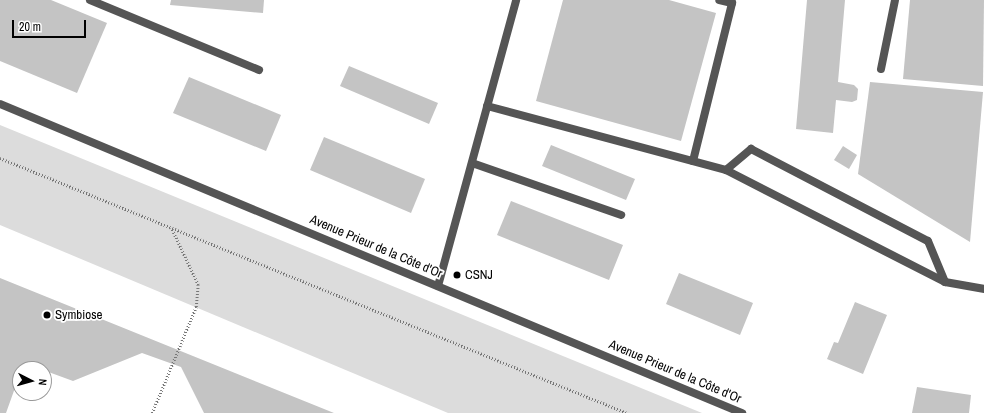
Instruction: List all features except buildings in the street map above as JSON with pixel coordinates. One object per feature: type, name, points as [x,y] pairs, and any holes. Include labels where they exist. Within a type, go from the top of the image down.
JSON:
[{"type":"street","points":[[90,0],[259,70]]},
{"type":"street","points":[[438,286],[516,0]]},
{"type":"street","points":[[693,161],[732,3],[719,0]]},
{"type":"street","points":[[881,69],[895,0]]},
{"type":"street","name":"Avenue Prieur de la Côte d'Or","points":[[0,104],[742,413]]},
{"type":"street","points":[[487,106],[726,170],[945,282],[984,289]]},
{"type":"street","points":[[726,170],[751,149],[928,241],[945,282]]},
{"type":"street","points":[[472,163],[621,215]]},
{"type":"path","points":[[0,158],[627,413]]},
{"type":"path","points":[[152,413],[196,307],[198,285],[171,228]]},
{"type":"shaded area","points":[[0,125],[702,413],[448,413],[0,225]]},
{"type":"place","name":"CSNJ","points":[[457,275]]},
{"type":"place","name":"Symbiose","points":[[47,315]]}]
